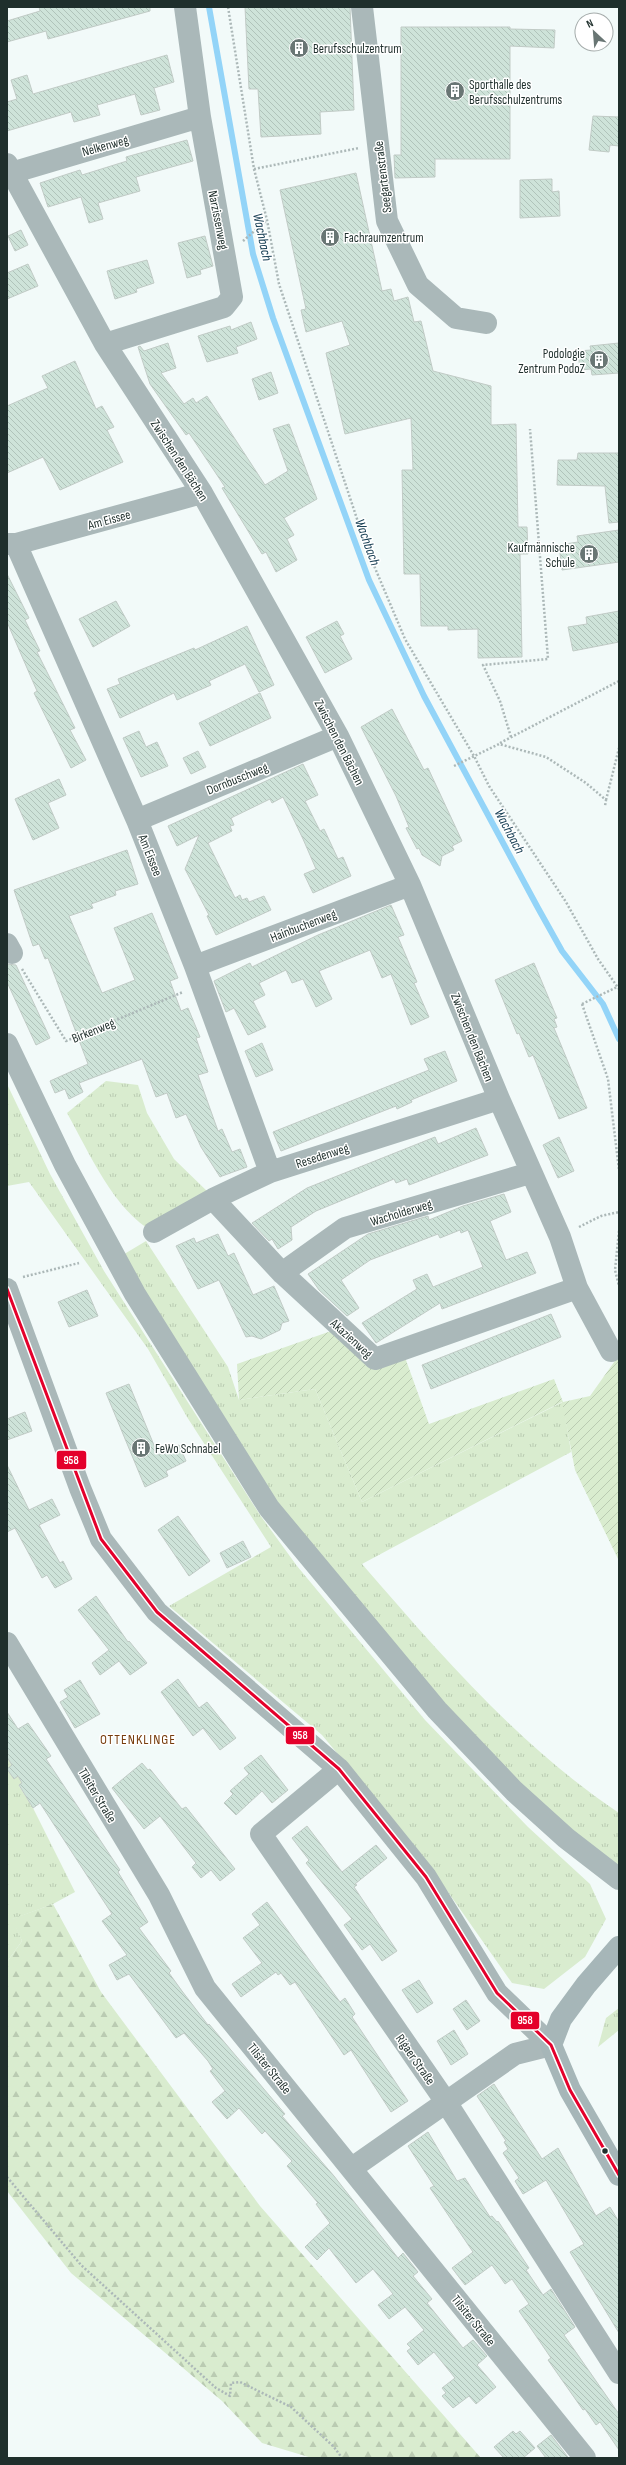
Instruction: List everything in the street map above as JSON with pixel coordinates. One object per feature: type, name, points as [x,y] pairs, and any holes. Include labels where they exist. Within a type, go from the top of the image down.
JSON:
[{"type":"main road","points":[[7,1044],[65,1165],[135,1294],[269,1508],[437,1710],[526,1802],[566,1838],[619,1879]]},
{"type":"street","name":"Narzissenweg","points":[[105,344],[224,307],[232,297],[200,117],[185,7]]},
{"type":"street","name":"Seegartenstraße","points":[[362,7],[388,221],[418,285],[456,318],[486,323]]},
{"type":"street","name":"Nelkenweg","points":[[9,169],[200,117]]},
{"type":"street","name":"Zwischen den Bächen","points":[[9,169],[105,344],[202,493],[338,736],[410,885],[530,1173],[560,1237],[577,1288],[611,1352]]},
{"type":"street","name":"Am Eissee","points":[[202,493],[11,544],[136,820],[199,975],[270,1172]]},
{"type":"street","name":"Dornbuschweg","points":[[136,820],[338,736]]},
{"type":"street","name":"Hainbuchenweg","points":[[199,975],[410,885]]},
{"type":"street","name":"Resedenweg","points":[[154,1232],[213,1199],[270,1172],[499,1099]]},
{"type":"street","name":"Wacholderweg","points":[[282,1273],[345,1228],[530,1173]]},
{"type":"street","name":"Akazienweg","points":[[213,1199],[282,1273],[375,1359],[577,1288]]},
{"type":"street","points":[[14,1283],[80,1488],[101,1539],[156,1612],[339,1769],[426,1877],[497,1993],[551,2045],[570,2090],[619,2175]]},
{"type":"street","name":"Tilsiter Straße","points":[[7,1643],[159,1895],[205,1988],[585,2458]]},
{"type":"street","name":"Rigaer Straße","points":[[339,1769],[262,1834],[446,2102],[619,2373]]},
{"type":"street","points":[[551,2045],[561,2019],[586,1985],[619,1947]]},
{"type":"street","points":[[352,2168],[515,2054],[551,2045]]},
{"type":"path","points":[[228,7],[254,169],[267,220],[279,284],[367,549],[405,640],[474,756],[489,786],[566,902],[598,959],[619,988],[582,1004],[608,1079],[619,1170]]},
{"type":"path","points":[[254,169],[378,144]]},
{"type":"path","points":[[239,244],[267,220]]},
{"type":"path","points":[[511,737],[500,701],[483,664],[548,659],[530,429]]},
{"type":"path","points":[[454,766],[499,744],[619,680]]},
{"type":"path","points":[[499,744],[546,757],[586,783],[606,800]]},
{"type":"path","points":[[605,806],[619,748]]},
{"type":"path","name":"Birkenweg","points":[[9,948],[66,1041],[199,975]]},
{"type":"path","points":[[560,1237],[601,1216],[619,1212]]},
{"type":"path","points":[[619,1231],[615,1270],[619,1286]]},
{"type":"path","points":[[14,1283],[79,1263]]},
{"type":"path","points":[[7,2177],[81,2265],[216,2388],[230,2396],[231,2383],[240,2382],[291,2406],[334,2447],[342,2458]]},
{"type":"green space","points":[[106,1081],[138,1085],[147,1113],[174,1159],[210,1194],[154,1232],[127,1210],[115,1195],[94,1162],[67,1113]]},
{"type":"green space","points":[[7,1084],[50,1174],[104,1271],[260,1515],[297,1566],[425,1720],[528,1827],[590,1884],[606,1919],[585,1957],[544,1989],[512,1983],[422,1855],[322,1735],[169,1606],[271,1547],[187,1417],[148,1349],[29,1182],[7,1186]]},
{"type":"green space","points":[[146,1241],[228,1367],[239,1400],[315,1389],[362,1502],[563,1402],[571,1452],[362,1564],[421,1632],[483,1698],[548,1759],[582,1787],[619,1813],[619,1879],[566,1838],[299,1542],[116,1259]]},
{"type":"green space","points":[[334,1330],[375,1359],[402,1349],[429,1424],[554,1379],[563,1402],[590,1396],[617,1358],[619,1360],[619,1561],[575,1470],[562,1402],[362,1502],[315,1389],[239,1400],[237,1364]]},
{"type":"green space","points":[[7,1757],[22,1783],[19,1786],[33,1808],[75,1892],[53,1904],[13,1919],[22,1941],[7,1962]]},
{"type":"green space","points":[[53,1904],[101,1992],[260,2206],[481,2458],[312,2458],[262,2443],[222,2401],[71,2273],[7,2191],[7,1962],[22,1941],[12,1919]]},
{"type":"green space","points":[[619,2008],[619,2030],[598,2047],[606,2018]]},
{"type":"building","points":[[39,7],[150,7],[150,11],[48,39],[46,31],[7,42],[7,21],[40,11]]},
{"type":"building","name":"Berufsschulzentrum","points":[[245,7],[350,7],[354,110],[320,112],[321,134],[261,137],[258,89],[249,89]]},
{"type":"building","name":"Sporthalle des Berufsschulzentrums","points":[[401,27],[510,27],[510,29],[555,30],[554,48],[510,46],[510,159],[435,159],[435,177],[395,178],[394,155],[401,155]]},
{"type":"building","points":[[167,55],[174,82],[154,88],[160,110],[141,115],[135,94],[97,105],[100,115],[74,122],[71,112],[7,131],[7,102],[17,99],[11,80],[27,75],[33,94]]},
{"type":"building","points":[[593,116],[619,117],[619,146],[610,145],[609,152],[589,150]]},
{"type":"building","points":[[187,140],[193,161],[136,177],[140,191],[98,203],[103,219],[89,223],[81,197],[48,207],[40,183],[80,170],[82,175],[127,161],[126,157]]},
{"type":"building","points":[[356,173],[382,291],[391,289],[394,301],[408,297],[414,322],[421,321],[433,371],[491,386],[491,425],[516,424],[518,527],[527,527],[528,554],[520,554],[522,657],[478,658],[478,629],[448,630],[448,626],[421,626],[420,574],[404,574],[402,470],[413,470],[411,418],[345,434],[326,353],[350,345],[342,321],[306,332],[301,310],[306,309],[280,190]]},
{"type":"building","points":[[552,179],[552,192],[559,191],[560,216],[520,218],[520,180]]},
{"type":"building","points":[[21,230],[28,245],[15,251],[8,236]]},
{"type":"building","points":[[205,236],[213,266],[200,270],[201,274],[187,278],[178,243]]},
{"type":"building","points":[[147,260],[154,283],[136,289],[137,292],[115,299],[107,271]]},
{"type":"building","points":[[28,264],[38,286],[7,299],[7,273]]},
{"type":"building","points":[[251,322],[257,339],[236,347],[238,353],[207,362],[198,336],[230,326],[231,330]]},
{"type":"building","points":[[168,343],[176,368],[161,373],[184,404],[193,398],[196,403],[207,396],[265,485],[288,471],[273,429],[289,424],[317,499],[284,518],[294,535],[287,539],[297,560],[276,572],[266,552],[262,554],[222,488],[225,487],[189,433],[186,435],[150,384],[138,347],[140,346],[144,351]]},
{"type":"building","name":"Podologie Zentrum PodoZ","points":[[619,343],[619,373],[592,375],[591,369],[580,370],[578,351],[591,350],[590,346]]},
{"type":"building","points":[[75,361],[96,409],[102,406],[114,427],[107,430],[123,462],[60,490],[43,457],[7,473],[7,406],[48,388],[42,376]]},
{"type":"building","points":[[271,372],[278,393],[259,400],[252,379]]},
{"type":"building","points":[[578,453],[619,453],[619,522],[609,523],[605,486],[557,485],[558,460],[577,460]]},
{"type":"building","points":[[619,530],[619,562],[562,570],[559,545],[578,542],[577,536]]},
{"type":"building","points":[[7,574],[29,618],[25,620],[40,651],[37,652],[75,728],[70,730],[86,760],[71,768],[34,693],[37,691],[7,622]]},
{"type":"building","points":[[116,601],[130,626],[93,647],[79,619]]},
{"type":"building","points":[[619,611],[619,642],[573,651],[568,627],[587,624],[586,617]]},
{"type":"building","points":[[337,621],[344,634],[340,636],[352,659],[325,673],[306,637]]},
{"type":"building","points":[[247,626],[274,685],[259,692],[245,664],[209,681],[211,685],[177,700],[174,693],[120,718],[107,689],[120,684],[118,679],[194,648],[195,650]]},
{"type":"building","points":[[260,693],[271,718],[210,746],[199,723]]},
{"type":"building","points":[[392,709],[424,770],[428,768],[462,841],[452,846],[454,850],[442,856],[440,866],[422,855],[419,848],[417,849],[406,828],[409,827],[396,796],[361,727]]},
{"type":"building","points":[[139,731],[146,747],[157,742],[168,766],[141,777],[123,738]]},
{"type":"building","points":[[198,751],[206,767],[191,774],[183,758]]},
{"type":"building","points":[[303,764],[318,795],[305,801],[320,831],[324,829],[338,859],[343,857],[351,876],[313,893],[304,874],[316,869],[303,839],[283,797],[272,803],[270,799],[231,818],[234,825],[230,826],[232,831],[208,843],[235,898],[240,895],[242,900],[247,898],[249,902],[264,896],[271,910],[216,935],[207,916],[209,915],[185,869],[199,835],[177,846],[168,826]]},
{"type":"building","points":[[59,779],[66,795],[48,803],[59,828],[33,840],[15,799]]},
{"type":"building","points":[[127,850],[138,884],[115,891],[116,895],[91,904],[93,908],[69,916],[102,993],[135,980],[114,928],[152,913],[178,978],[170,981],[181,1011],[188,1008],[200,1037],[196,1038],[208,1072],[198,1075],[218,1131],[222,1129],[232,1152],[240,1149],[247,1167],[220,1177],[201,1147],[186,1114],[176,1118],[167,1093],[156,1097],[142,1059],[79,1083],[83,1092],[69,1099],[65,1089],[55,1093],[50,1081],[88,1064],[48,958],[45,959],[39,944],[33,946],[14,890]]},
{"type":"building","points":[[391,905],[404,935],[398,937],[417,982],[414,983],[429,1017],[411,1025],[391,974],[382,978],[370,950],[319,971],[332,999],[316,1007],[303,979],[292,983],[286,970],[259,983],[265,995],[253,1001],[266,1027],[248,1035],[234,1008],[226,1012],[214,981],[250,963],[252,967],[318,935]]},
{"type":"building","points":[[534,963],[557,1018],[554,1019],[557,1027],[554,1028],[587,1108],[559,1119],[533,1055],[529,1057],[519,1033],[517,1034],[495,980]]},
{"type":"building","points":[[7,964],[16,965],[50,1038],[36,1045],[7,982]]},
{"type":"building","points":[[262,1043],[273,1070],[256,1077],[245,1051]]},
{"type":"building","points":[[445,1051],[457,1081],[411,1100],[412,1102],[397,1109],[396,1106],[281,1151],[273,1132],[429,1070],[424,1059]]},
{"type":"building","points":[[476,1128],[488,1155],[409,1185],[407,1179],[396,1183],[394,1179],[316,1211],[291,1227],[292,1240],[278,1249],[272,1239],[269,1241],[252,1223],[307,1188],[435,1137],[438,1144]]},
{"type":"building","points":[[559,1137],[574,1171],[558,1178],[543,1145]]},
{"type":"building","points":[[504,1194],[511,1212],[490,1221],[506,1260],[527,1252],[536,1273],[442,1309],[440,1303],[376,1343],[362,1323],[417,1289],[413,1280],[427,1274],[433,1287],[483,1267],[468,1230],[461,1233],[460,1230],[440,1238],[438,1234],[370,1260],[341,1280],[359,1308],[347,1316],[319,1290],[308,1274],[368,1234],[428,1216],[429,1220],[463,1206]]},
{"type":"building","points":[[218,1234],[228,1256],[234,1253],[253,1295],[274,1286],[289,1321],[282,1323],[280,1330],[261,1339],[252,1336],[246,1337],[219,1280],[198,1289],[176,1246],[194,1238],[196,1243]]},
{"type":"building","points":[[87,1290],[98,1316],[69,1327],[58,1302]]},
{"type":"building","points":[[551,1314],[561,1337],[431,1389],[422,1365]]},
{"type":"building","points":[[129,1384],[158,1455],[179,1445],[186,1461],[166,1471],[168,1476],[145,1487],[106,1393]]},
{"type":"building","points":[[25,1412],[32,1431],[7,1440],[7,1419]]},
{"type":"building","points":[[7,1465],[29,1510],[52,1499],[60,1515],[39,1525],[60,1563],[63,1561],[72,1579],[55,1588],[47,1575],[42,1578],[15,1528],[7,1532]]},
{"type":"building","points":[[178,1516],[210,1561],[189,1576],[158,1530]]},
{"type":"building","points":[[243,1541],[251,1557],[227,1568],[220,1553]]},
{"type":"building","points":[[96,1596],[128,1642],[129,1641],[147,1663],[130,1675],[119,1661],[100,1675],[92,1663],[109,1650],[78,1610]]},
{"type":"building","points":[[178,1679],[199,1708],[207,1702],[236,1738],[220,1750],[203,1728],[193,1736],[161,1692]]},
{"type":"building","points":[[80,1680],[100,1714],[75,1728],[60,1702],[68,1697],[64,1690]]},
{"type":"building","points":[[7,1712],[18,1729],[28,1723],[51,1756],[46,1759],[120,1870],[118,1872],[148,1922],[139,1928],[171,1971],[169,1973],[182,1991],[208,2025],[209,2024],[285,2114],[282,2116],[334,2176],[398,2258],[403,2253],[418,2272],[413,2276],[432,2299],[427,2303],[463,2348],[473,2340],[487,2356],[477,2365],[496,2387],[476,2404],[469,2396],[453,2408],[442,2396],[446,2393],[442,2388],[455,2378],[434,2352],[418,2365],[407,2351],[411,2348],[407,2344],[424,2330],[405,2307],[389,2319],[378,2305],[393,2294],[373,2269],[356,2283],[329,2248],[317,2260],[305,2247],[330,2223],[316,2204],[318,2203],[287,2166],[292,2161],[265,2131],[262,2134],[239,2108],[227,2119],[212,2102],[225,2091],[210,2071],[213,2069],[208,2061],[184,2033],[176,2038],[129,1974],[117,1980],[109,1965],[127,1955],[102,1921],[112,1914],[40,1803],[33,1808],[19,1785],[22,1783],[18,1776],[14,1779],[7,1769],[12,1765],[7,1757]]},
{"type":"building","points":[[261,1755],[288,1790],[272,1803],[262,1791],[236,1815],[224,1803],[233,1794],[230,1791],[249,1774],[244,1768]]},
{"type":"building","points":[[142,1763],[148,1770],[150,1769],[182,1809],[186,1807],[235,1869],[220,1881],[211,1870],[201,1878],[192,1867],[196,1863],[160,1816],[144,1829],[112,1788]]},
{"type":"building","points":[[307,1826],[342,1872],[376,1845],[387,1858],[355,1884],[357,1885],[354,1887],[397,1951],[382,1961],[370,1944],[362,1950],[344,1925],[352,1919],[306,1863],[309,1860],[292,1838]]},
{"type":"building","points":[[267,1902],[340,2002],[345,1998],[355,2014],[352,2017],[408,2101],[391,2112],[351,2050],[344,2055],[295,1982],[290,1985],[281,1973],[278,1975],[276,1972],[241,1997],[232,1984],[262,1963],[243,1938],[260,1925],[252,1914]]},
{"type":"building","points":[[419,1980],[433,2003],[417,2013],[402,1990]]},
{"type":"building","points":[[466,2000],[480,2021],[467,2030],[453,2009]]},
{"type":"building","points":[[454,2030],[468,2054],[451,2065],[437,2041]]},
{"type":"building","points":[[494,2084],[542,2159],[558,2148],[596,2216],[610,2207],[619,2222],[619,2333],[570,2252],[584,2244],[546,2180],[523,2194],[515,2181],[519,2178],[503,2153],[508,2149],[504,2142],[506,2141],[477,2096]]},
{"type":"building","points":[[428,2132],[457,2181],[465,2178],[490,2217],[492,2216],[497,2222],[498,2221],[529,2268],[526,2270],[543,2295],[551,2289],[575,2327],[564,2335],[619,2414],[619,2450],[600,2422],[596,2425],[585,2409],[583,2410],[548,2360],[551,2358],[519,2311],[529,2304],[512,2279],[505,2284],[492,2265],[465,2285],[452,2268],[473,2252],[430,2188],[434,2186],[408,2146]]},
{"type":"building","points":[[513,2431],[516,2434],[520,2431],[535,2448],[523,2458],[504,2458],[494,2447]]},
{"type":"building","points":[[551,2435],[569,2458],[546,2458],[537,2446]]},
{"type":"waterway","name":"Wachbach","points":[[209,7],[253,254],[273,318],[369,580],[424,696],[538,908],[562,951],[603,1004],[619,1039]]},
{"type":"transit line","name":"958","points":[[7,1289],[101,1539],[157,1612],[339,1769],[426,1877],[497,1993],[551,2045],[570,2090],[619,2175]]},
{"type":"place","name":"Berufsschulzentrum","points":[[299,48]]},
{"type":"place","name":"Sporthalle des Berufsschulzentrums","points":[[455,91]]},
{"type":"place","name":"Fachraumzentrum","points":[[330,237]]},
{"type":"place","name":"Podologie Zentrum PodoZ","points":[[599,360]]},
{"type":"place","name":"Kaufmännische Schule","points":[[589,554]]},
{"type":"place","name":"FeWo Schnabel","points":[[141,1448]]},
{"type":"district","name":"OTTENKLINGE","points":[[138,1739]]}]
